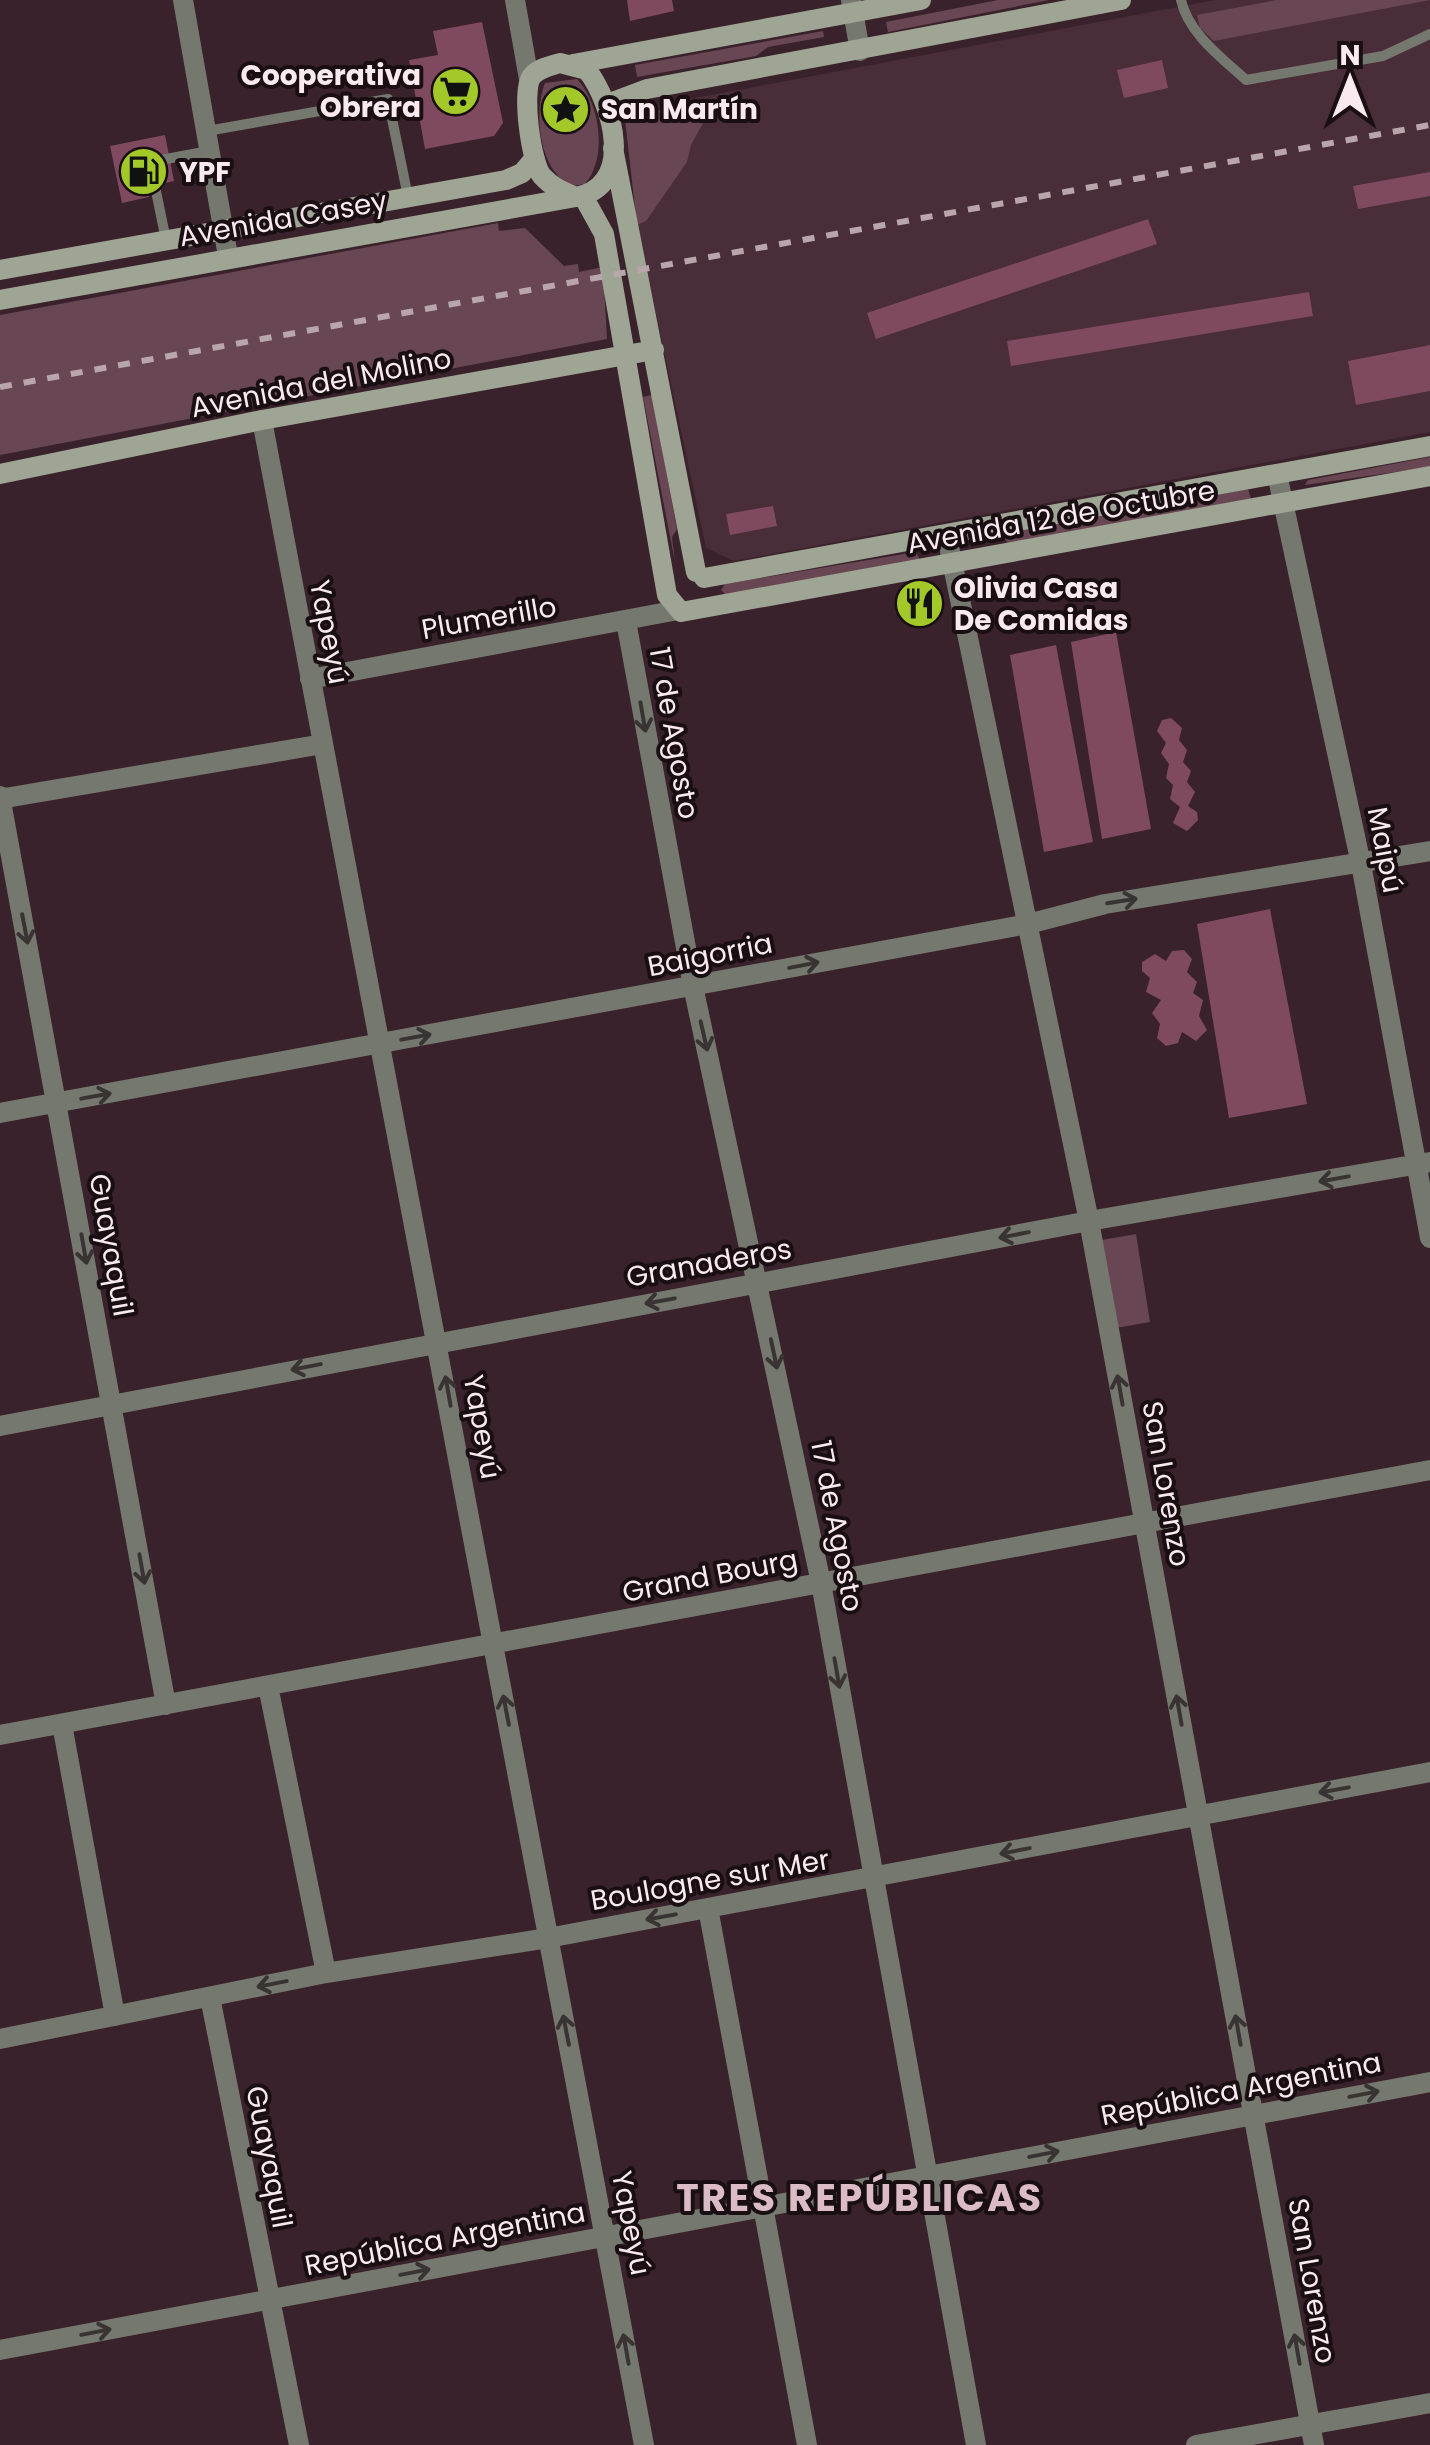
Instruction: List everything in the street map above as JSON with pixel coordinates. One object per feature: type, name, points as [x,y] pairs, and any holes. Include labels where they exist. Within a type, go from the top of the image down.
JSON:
[{"type":"main road","points":[[613,148],[611,174],[598,190],[580,196],[556,189],[539,173],[534,160],[526,93],[529,78],[540,69],[852,6],[921,0]]},
{"type":"main road","points":[[607,104],[648,89],[1121,0]]},
{"type":"main road","points":[[573,64],[586,70],[607,104],[634,269],[700,575],[709,596],[702,609],[688,613],[670,602],[604,234],[580,196]]},
{"type":"main road","name":"Avenida Casey","points":[[0,270],[506,180],[522,173],[534,160]]},
{"type":"main road","name":"Avenida Casey","points":[[0,300],[228,256],[580,196]]},
{"type":"main road","name":"Avenida del Molino","points":[[0,474],[262,420],[654,350]]},
{"type":"main road","name":"Avenida 12 de Octubre","points":[[700,575],[948,536],[1430,446]]},
{"type":"main road","name":"Avenida 12 de Octubre","points":[[702,609],[1430,476]]},
{"type":"main road","points":[[668,586],[678,573],[700,575]]},
{"type":"street","points":[[183,0],[228,256]]},
{"type":"street","points":[[516,0],[529,78]]},
{"type":"street","points":[[852,6],[860,51]]},
{"type":"street","name":"Yapeyú","points":[[262,420],[644,2445]]},
{"type":"street","name":"Maipú","points":[[1277,474],[1423,1164],[1430,1238]]},
{"type":"street","name":"San Lorenzo","points":[[948,536],[1089,1221],[1313,2435]]},
{"type":"street","name":"Plumerillo","points":[[310,679],[678,610]]},
{"type":"street","name":"17 de Agosto","points":[[626,621],[693,986],[821,1583],[976,2445]]},
{"type":"street","points":[[0,798],[323,744]]},
{"type":"street","name":"Guayaquil","points":[[0,798],[166,1705]]},
{"type":"street","name":"Baigorria","points":[[0,1113],[1028,924],[1105,904],[1430,851]]},
{"type":"street","name":"Granaderos","points":[[0,1426],[1089,1221],[1423,1164]]},
{"type":"street","name":"Grand Bourg","points":[[0,1736],[1430,1470]]},
{"type":"street","points":[[268,1686],[326,1974]]},
{"type":"street","points":[[62,1724],[115,2016]]},
{"type":"street","name":"Boulogne sur Mer","points":[[0,2039],[326,1974],[548,1938],[1430,1772]]},
{"type":"street","points":[[708,1908],[806,2445]]},
{"type":"street","name":"Guayaquil","points":[[210,1997],[267,2300],[299,2445]]},
{"type":"street","name":"República Argentina","points":[[0,2350],[1430,2082]]},
{"type":"street","points":[[1196,2445],[1313,2435],[1430,2403]]},
{"type":"lane","points":[[1181,0],[1183,11],[1206,43],[1246,80],[1383,56],[1430,34]]},
{"type":"lane","points":[[166,240],[150,162],[209,141],[388,99],[408,197]]},
{"type":"shaded area","points":[[998,0],[1049,0],[888,32],[886,22]]},
{"type":"shaded area","points":[[1215,0],[1430,0],[1430,432],[734,561],[706,548],[637,225],[625,119],[642,108]]},
{"type":"shaded area","points":[[1277,0],[1430,0],[1214,41],[1200,28],[1197,15]]},
{"type":"shaded area","points":[[823,31],[824,37],[768,47],[756,56],[637,77],[635,65]]},
{"type":"shaded area","points":[[577,79],[596,116],[599,146],[585,184],[573,186],[553,169],[546,156],[540,110],[545,83]]},
{"type":"shaded area","points":[[715,101],[691,145],[687,162],[646,221],[637,225],[625,119],[632,114]]},
{"type":"shaded area","points":[[498,223],[499,231],[525,228],[564,266],[578,264],[579,272],[603,267],[607,339],[0,455],[0,315]]},
{"type":"shaded area","points":[[652,395],[677,529],[672,537],[675,562],[643,397]]},
{"type":"shaded area","points":[[1430,457],[1430,467],[1305,485],[1308,480]]},
{"type":"shaded area","points":[[1248,489],[1251,499],[1008,543],[1004,538],[1007,533]]},
{"type":"shaded area","points":[[916,552],[920,560],[726,595],[721,590],[725,584]]},
{"type":"shaded area","points":[[1136,1234],[1150,1322],[1110,1329],[1096,1241]]},
{"type":"building","points":[[627,0],[672,0],[674,11],[630,21]]},
{"type":"building","points":[[482,22],[503,123],[494,136],[425,149],[409,60],[438,55],[433,31]]},
{"type":"building","points":[[1162,60],[1168,88],[1124,98],[1117,70]]},
{"type":"building","points":[[165,135],[174,181],[147,187],[149,197],[122,203],[110,146]]},
{"type":"building","points":[[1430,172],[1430,196],[1358,209],[1353,186]]},
{"type":"building","points":[[1148,219],[1157,244],[876,339],[867,313]]},
{"type":"building","points":[[1309,292],[1313,316],[1011,366],[1007,341]]},
{"type":"building","points":[[1430,345],[1430,391],[1356,405],[1348,361]]},
{"type":"building","points":[[773,506],[777,526],[730,535],[726,514]]},
{"type":"building","points":[[1116,632],[1151,829],[1102,839],[1071,642]]},
{"type":"building","points":[[1056,645],[1093,842],[1044,852],[1010,655]]},
{"type":"building","points":[[1171,718],[1182,728],[1179,740],[1187,750],[1183,762],[1191,771],[1187,782],[1195,792],[1188,806],[1197,812],[1198,820],[1187,831],[1173,823],[1180,807],[1170,799],[1173,785],[1166,778],[1169,764],[1161,753],[1166,743],[1157,731],[1162,720]]},
{"type":"building","points":[[1270,909],[1307,1104],[1229,1118],[1197,924]]},
{"type":"building","points":[[1184,950],[1192,959],[1187,972],[1197,982],[1193,993],[1203,1000],[1199,1016],[1207,1030],[1196,1041],[1182,1032],[1178,1043],[1166,1046],[1157,1038],[1160,1024],[1152,1013],[1161,1000],[1146,992],[1150,978],[1142,971],[1142,962],[1155,954],[1166,961],[1172,951]]},
{"type":"railway","points":[[0,387],[1430,125]]},
{"type":"place","name":"Cooperativa Obrera","points":[[456,91]]},
{"type":"place","name":"San Martín","points":[[566,109]]},
{"type":"place","name":"YPF","points":[[144,172]]},
{"type":"place","name":"Olivia Casa De Comidas","points":[[919,604]]},
{"type":"district","name":"TRES REPÚBLICAS","points":[[860,2197]]}]
